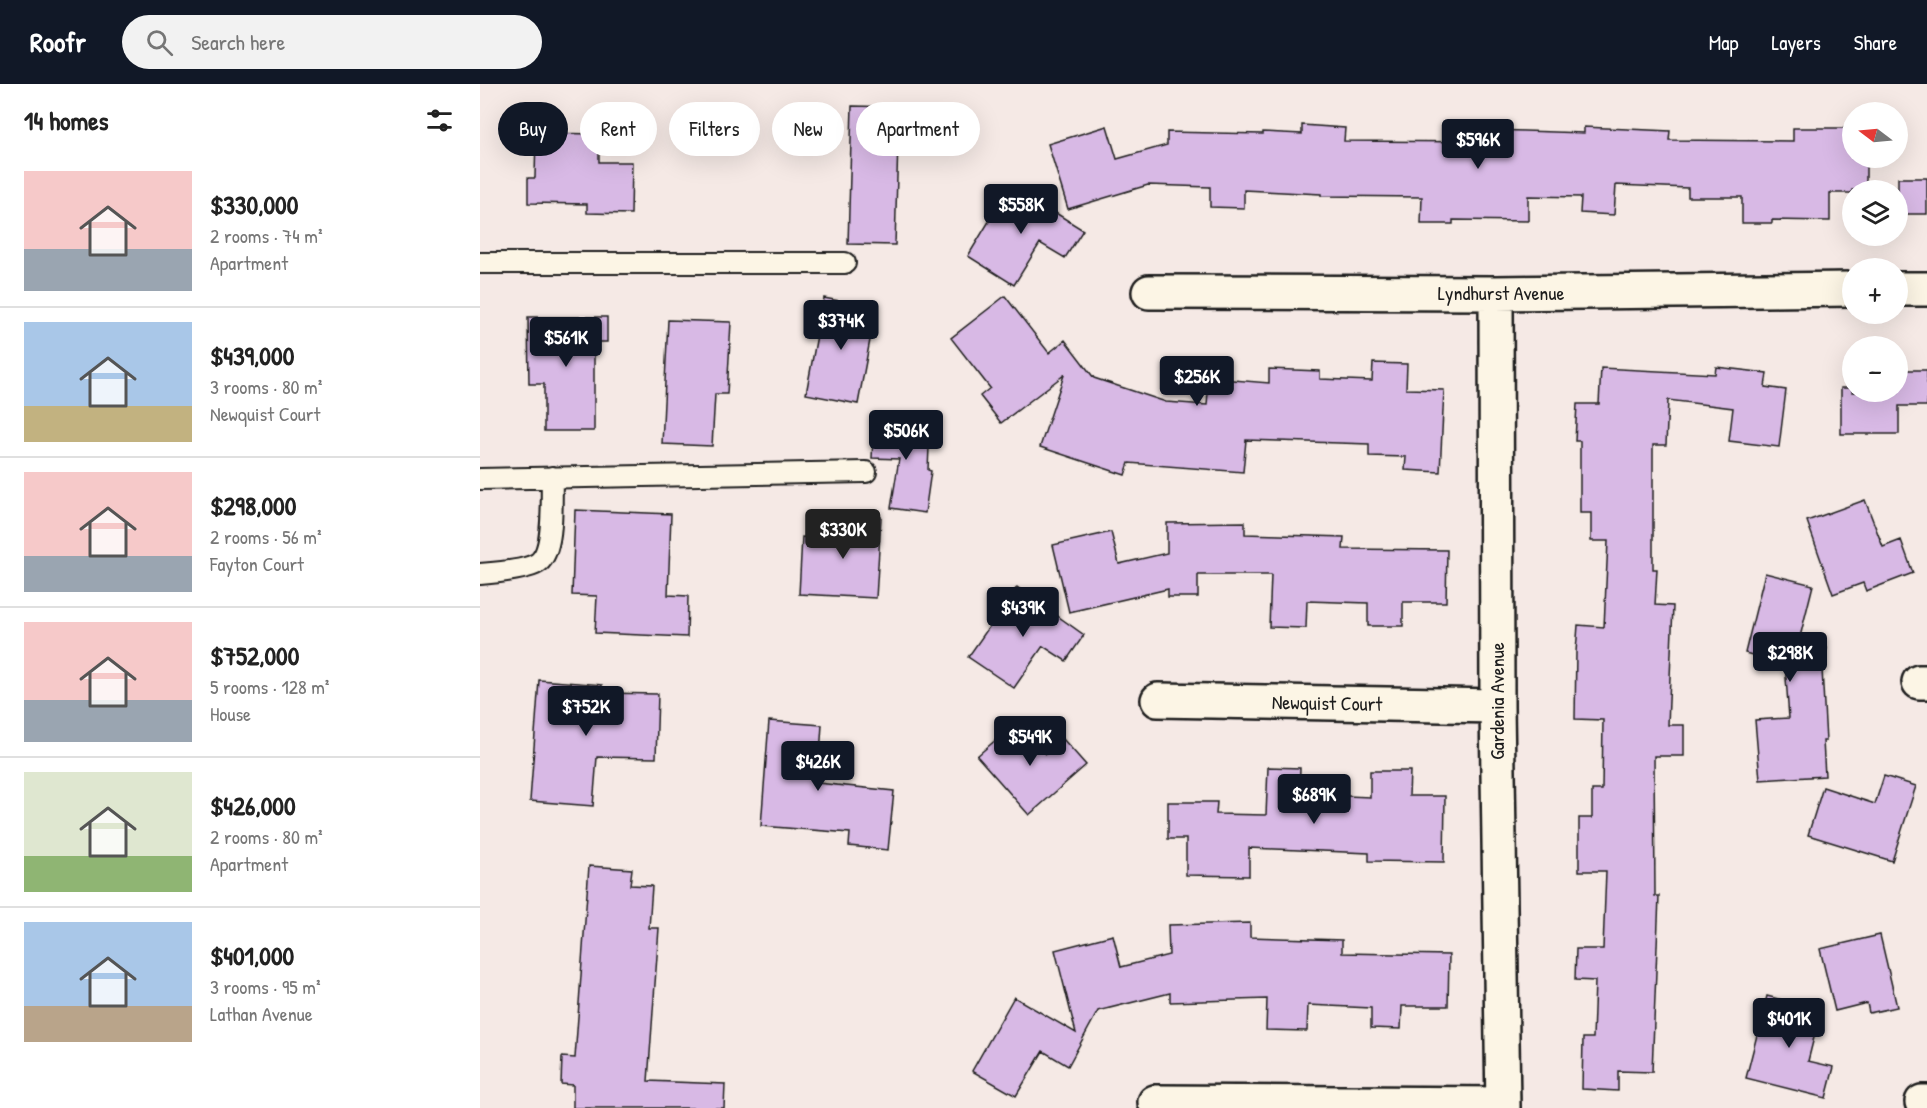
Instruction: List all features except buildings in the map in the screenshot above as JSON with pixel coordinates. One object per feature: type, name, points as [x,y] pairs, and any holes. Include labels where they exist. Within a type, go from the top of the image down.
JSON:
[{"type":"street","name":"Lyndhurst Avenue","points":[[1149,292],[1496,293],[1842,290]]},
{"type":"street","points":[[1908,290],[1927,290]]},
{"type":"street","name":"Gardenia Avenue","points":[[1496,293],[1497,706],[1503,1106]]},
{"type":"street","name":"Newquist Court","points":[[1158,700],[1497,706]]},
{"type":"street","points":[[1155,1102],[1503,1106]]},
{"type":"lane","points":[[480,263],[845,263]]},
{"type":"lane","points":[[480,479],[866,472]]},
{"type":"lane","points":[[480,574],[505,572],[537,564],[546,554],[550,530],[552,477]]}]
